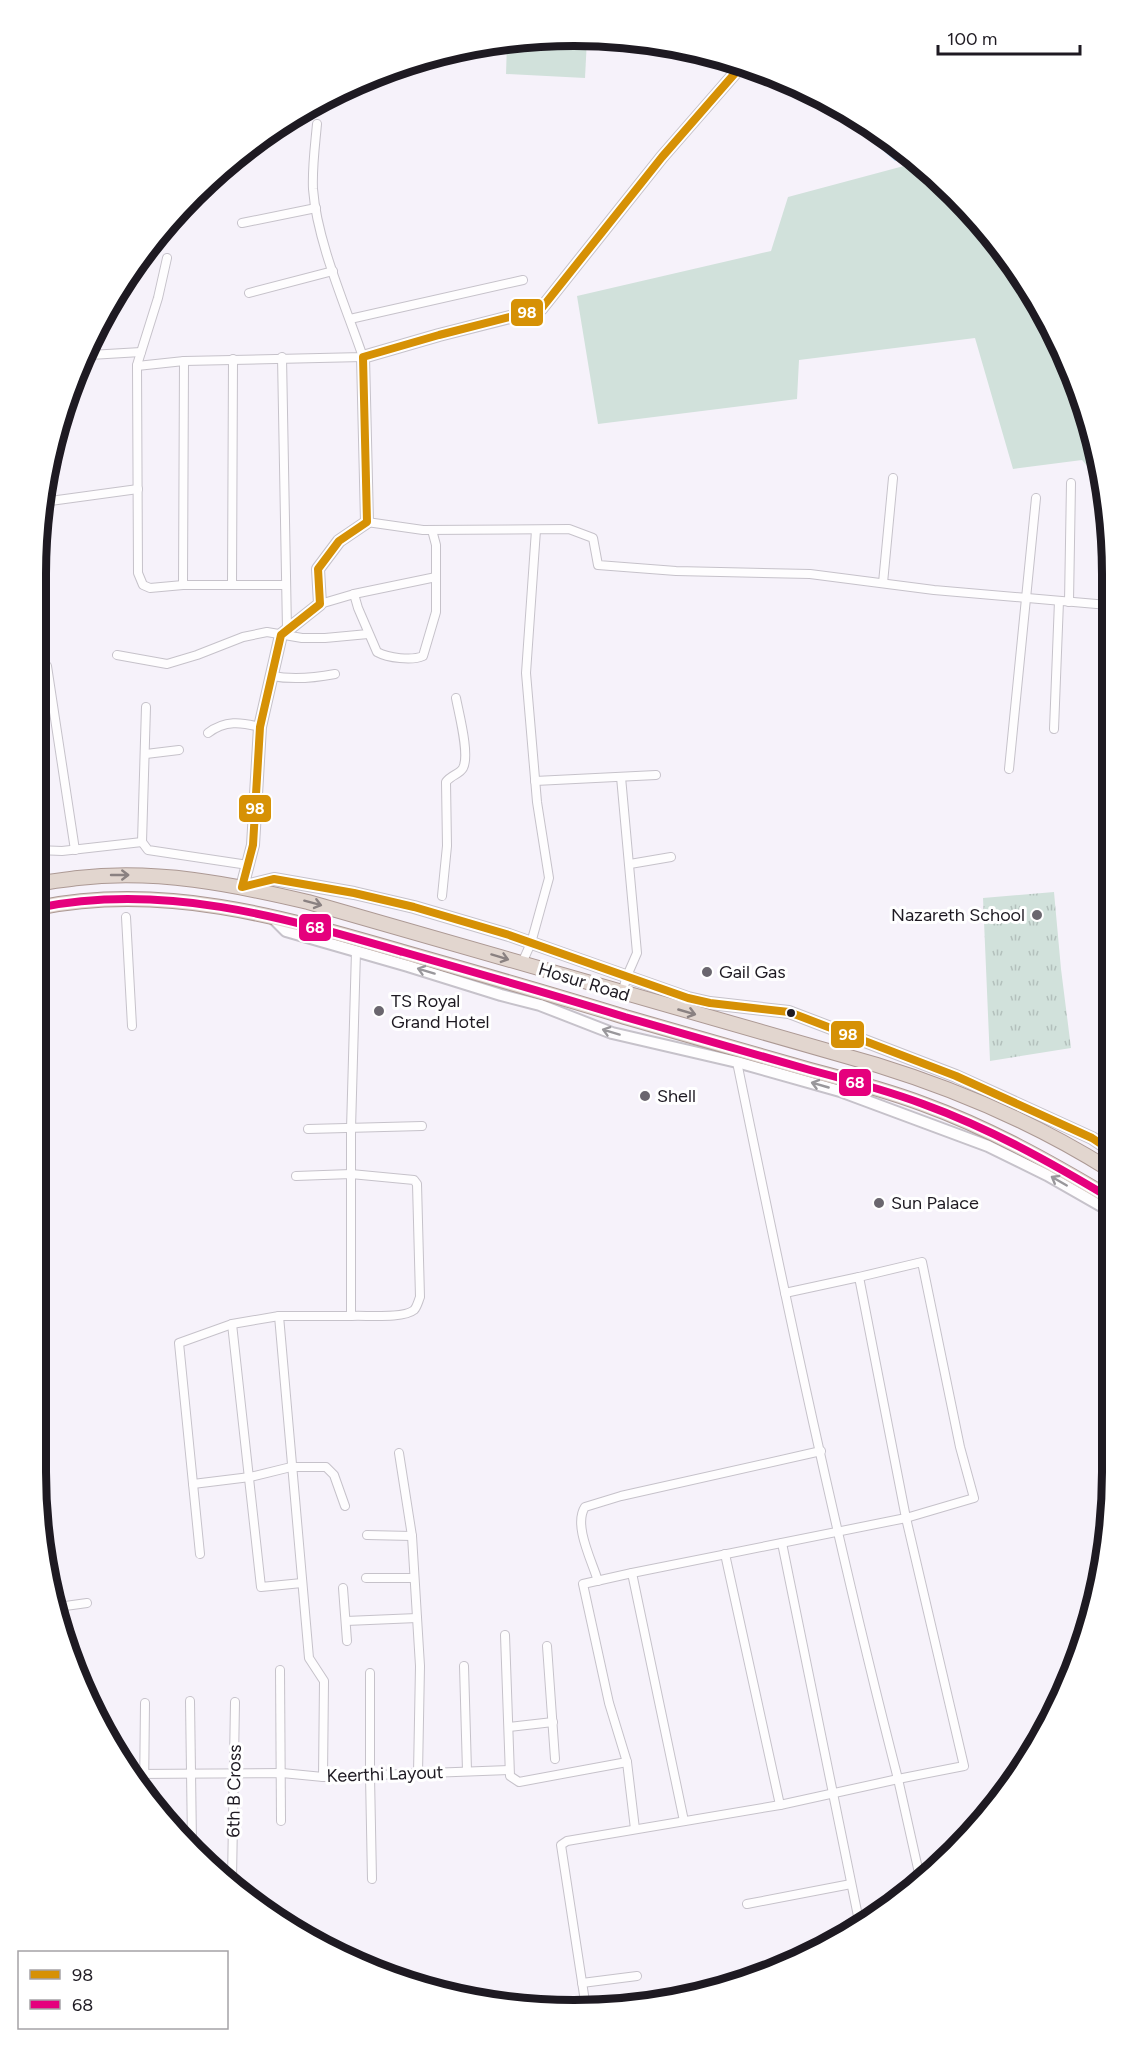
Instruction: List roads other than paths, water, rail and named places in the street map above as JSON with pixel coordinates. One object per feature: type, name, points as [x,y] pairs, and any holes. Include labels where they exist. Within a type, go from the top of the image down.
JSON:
[{"type":"highway","name":"Hosur Road","points":[[46,883],[117,875],[183,878],[242,887],[308,902],[931,1082],[1024,1122],[1102,1166]]},
{"type":"highway","name":"Hosur Road","points":[[46,906],[81,900],[128,898],[184,901],[231,908],[354,938],[876,1088],[923,1104],[1023,1149],[1102,1193]]},
{"type":"street","points":[[137,366],[184,361],[282,357],[363,357],[439,334],[541,309],[662,157],[736,72]]},
{"type":"street","points":[[317,124],[313,190],[316,208],[324,245],[363,357],[367,522]]},
{"type":"street","points":[[242,224],[316,208]]},
{"type":"street","points":[[167,258],[159,298],[137,366],[138,573],[143,585],[150,588],[183,585],[286,585]]},
{"type":"street","points":[[249,293],[333,271]]},
{"type":"street","points":[[350,319],[523,280]]},
{"type":"street","points":[[95,355],[141,352]]},
{"type":"street","points":[[282,357],[286,585],[284,633],[260,727],[253,845],[242,887],[274,879],[354,893],[414,907],[531,943],[688,998],[710,1004],[771,1009],[802,1017],[956,1076],[1102,1145]]},
{"type":"street","points":[[232,585],[233,359]]},
{"type":"street","points":[[183,585],[184,361]]},
{"type":"street","points":[[883,583],[893,478]]},
{"type":"street","points":[[1069,602],[1071,483]]},
{"type":"street","points":[[52,501],[138,489]]},
{"type":"street","points":[[1009,769],[1036,498]]},
{"type":"street","points":[[320,604],[318,569],[339,541],[367,522],[432,530],[569,529],[593,538],[598,565],[676,571],[810,573],[883,583],[1102,605]]},
{"type":"street","points":[[354,594],[377,652],[384,655],[418,658],[423,656],[435,618],[436,545],[432,530]]},
{"type":"street","points":[[522,963],[531,943],[549,878],[535,781],[526,673],[536,530]]},
{"type":"street","points":[[284,633],[320,604],[354,594],[436,577]]},
{"type":"street","points":[[1054,729],[1059,601]]},
{"type":"street","points":[[117,655],[167,664],[243,637],[267,632],[325,638],[368,634]]},
{"type":"street","points":[[47,666],[75,850]]},
{"type":"street","points":[[272,676],[312,678],[335,674]]},
{"type":"street","points":[[442,896],[447,846],[446,782],[451,776],[461,772],[466,756],[456,698]]},
{"type":"street","points":[[146,707],[142,842],[148,850],[248,865]]},
{"type":"street","points":[[208,733],[218,726],[233,722],[260,727]]},
{"type":"street","points":[[146,754],[179,750]]},
{"type":"street","points":[[535,781],[656,776]]},
{"type":"street","points":[[621,777],[638,953],[622,993]]},
{"type":"street","points":[[46,850],[75,850],[142,842]]},
{"type":"street","points":[[630,864],[671,857]]},
{"type":"street","points":[[126,917],[132,1026]]},
{"type":"street","points":[[272,917],[286,931],[540,1005],[612,1034],[737,1062],[840,1091],[988,1146],[1047,1174],[1102,1206]]},
{"type":"street","points":[[351,1316],[351,1129],[356,951]]},
{"type":"street","points":[[737,1062],[785,1293],[871,1676],[898,1779],[919,1872]]},
{"type":"street","points":[[308,1129],[422,1126]]},
{"type":"street","points":[[200,1554],[179,1343],[232,1324],[279,1316],[397,1315],[416,1308],[420,1297],[417,1184],[414,1180],[351,1174],[296,1176]]},
{"type":"street","points":[[635,1829],[627,1762],[609,1703],[583,1584],[839,1533],[906,1518],[974,1498],[960,1447],[922,1262],[785,1293]]},
{"type":"street","points":[[585,2000],[561,1845],[567,1841],[780,1805],[963,1766],[906,1518],[859,1277]]},
{"type":"street","points":[[279,1316],[309,1658],[324,1681],[323,1777]]},
{"type":"street","points":[[232,1324],[261,1587],[302,1583]]},
{"type":"street","points":[[598,1581],[580,1524],[581,1513],[585,1507],[621,1496],[821,1451]]},
{"type":"street","points":[[399,1453],[412,1536],[420,1666],[417,1773]]},
{"type":"street","points":[[193,1485],[250,1477],[291,1467],[326,1467],[334,1475],[345,1506]]},
{"type":"street","points":[[367,1535],[412,1536]]},
{"type":"street","points":[[782,1543],[858,1917]]},
{"type":"street","points":[[725,1554],[780,1805]]},
{"type":"street","points":[[632,1573],[684,1821]]},
{"type":"street","points":[[366,1578],[413,1578]]},
{"type":"street","points":[[343,1588],[347,1641]]},
{"type":"street","points":[[63,1606],[87,1603]]},
{"type":"street","points":[[346,1620],[417,1618]]},
{"type":"street","points":[[505,1635],[509,1770]]},
{"type":"street","points":[[547,1646],[555,1759]]},
{"type":"street","points":[[465,1666],[467,1771]]},
{"type":"street","points":[[280,1670],[281,1821]]},
{"type":"street","points":[[370,1673],[372,1879]]},
{"type":"street","points":[[190,1701],[192,1837]]},
{"type":"street","name":"6th B Cross","points":[[232,1875],[235,1702]]},
{"type":"street","points":[[144,1778],[145,1703]]},
{"type":"street","points":[[509,1727],[553,1722]]},
{"type":"street","name":"Keerthi Layout","points":[[144,1774],[282,1773],[323,1777],[509,1770],[510,1776],[519,1782],[627,1762]]},
{"type":"street","points":[[747,1904],[851,1884]]},
{"type":"street","points":[[582,1983],[637,1976]]},
{"type":"water","points":[[860,130],[900,160],[895,161]]},
{"type":"place","name":"Nazareth School","points":[[1037,915]]},
{"type":"place","name":"Gail Gas","points":[[707,972]]},
{"type":"place","name":"TS Royal Grand Hotel","points":[[379,1011]]},
{"type":"place","name":"Shell","points":[[645,1096]]},
{"type":"place","name":"Sun Palace","points":[[879,1203]]}]
